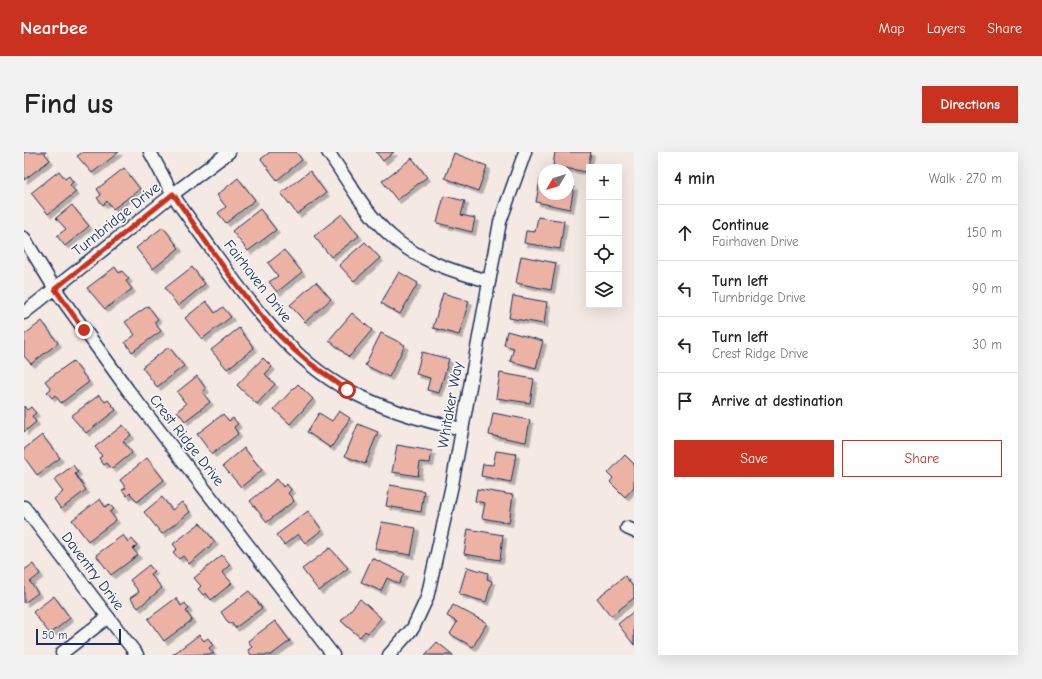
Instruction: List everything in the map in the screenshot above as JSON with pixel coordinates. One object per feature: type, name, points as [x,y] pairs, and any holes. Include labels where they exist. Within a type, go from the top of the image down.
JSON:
[{"type":"street","name":"Fairhaven Drive","points":[[150,152],[173,194],[244,295],[272,327],[307,361],[347,390],[395,411],[434,423],[462,429]]},
{"type":"street","name":"Turnbridge Drive","points":[[24,313],[173,194],[229,152]]},
{"type":"street","points":[[328,152],[375,219],[390,236],[435,264],[489,281]]},
{"type":"street","name":"Whitaker Way","points":[[389,655],[413,628],[427,598],[462,429],[500,222],[525,152]]},
{"type":"street","name":"Crest Ridge Drive","points":[[24,238],[55,289],[128,390],[333,655]]},
{"type":"street","name":"Daventry Drive","points":[[24,507],[137,655]]},
{"type":"street","points":[[62,653],[108,617]]},
{"type":"building","points":[[24,152],[46,152],[45,154],[50,160],[24,180]]},
{"type":"building","points":[[83,152],[119,152],[92,173],[77,156]]},
{"type":"building","points":[[270,152],[296,152],[302,160],[277,180],[261,159]]},
{"type":"building","points":[[376,152],[394,152],[383,161]]},
{"type":"building","points":[[555,152],[591,152],[589,164],[586,164],[586,172],[574,170],[574,164],[553,164]]},
{"type":"building","points":[[454,153],[487,166],[478,191],[445,178]]},
{"type":"building","points":[[412,158],[427,177],[397,200],[382,181]]},
{"type":"building","points":[[124,168],[140,189],[113,209],[107,201],[103,205],[97,198],[101,195],[97,189]]},
{"type":"building","points":[[59,171],[65,179],[69,176],[73,182],[70,185],[76,192],[48,214],[31,193]]},
{"type":"building","points":[[310,171],[326,193],[297,214],[281,193]]},
{"type":"building","points":[[238,178],[255,200],[226,223],[218,213],[226,207],[217,195]]},
{"type":"building","points":[[538,191],[538,200],[572,200],[570,209],[536,202]]},
{"type":"building","points":[[444,196],[465,201],[461,215],[475,218],[472,232],[437,223]]},
{"type":"building","points":[[72,205],[89,226],[65,246],[57,236],[66,229],[56,218]]},
{"type":"building","points":[[260,209],[276,230],[248,251],[232,231]]},
{"type":"building","points":[[342,214],[359,236],[331,257],[314,236]]},
{"type":"building","points":[[538,217],[564,221],[560,249],[524,243],[526,231],[535,232]]},
{"type":"building","points":[[163,227],[179,248],[153,269],[136,248]]},
{"type":"building","points":[[365,242],[380,258],[354,281],[339,265]]},
{"type":"building","points":[[284,250],[302,272],[277,292],[269,282],[278,276],[268,263]]},
{"type":"building","points":[[521,256],[556,263],[551,290],[516,283]]},
{"type":"building","points":[[115,267],[119,273],[122,271],[129,279],[126,281],[132,289],[105,309],[87,288]]},
{"type":"building","points":[[192,267],[205,284],[178,306],[165,288]]},
{"type":"building","points":[[399,272],[418,283],[400,314],[381,303]]},
{"type":"building","points":[[316,282],[331,299],[305,322],[290,305]]},
{"type":"building","points":[[443,293],[469,301],[459,335],[433,328]]},
{"type":"building","points":[[513,296],[547,302],[544,324],[509,318]]},
{"type":"building","points":[[206,301],[215,313],[223,307],[231,317],[202,339],[185,318]]},
{"type":"building","points":[[148,306],[158,319],[154,322],[161,331],[132,352],[125,342],[135,335],[125,322]]},
{"type":"building","points":[[352,313],[372,330],[349,357],[329,340]]},
{"type":"building","points":[[42,321],[58,343],[31,364],[24,356],[24,335]]},
{"type":"building","points":[[239,328],[254,348],[227,369],[211,350]]},
{"type":"building","points":[[507,331],[543,341],[536,368],[510,361],[514,348],[504,345]]},
{"type":"building","points":[[381,333],[405,345],[389,377],[365,365]]},
{"type":"building","points":[[169,347],[184,366],[157,387],[142,367]]},
{"type":"building","points":[[422,352],[449,359],[439,393],[427,390],[430,378],[416,374]]},
{"type":"building","points":[[263,358],[272,367],[265,374],[275,384],[257,404],[237,385]]},
{"type":"building","points":[[73,361],[89,382],[61,403],[55,395],[52,398],[47,392],[51,389],[45,381]]},
{"type":"building","points":[[500,373],[534,379],[530,403],[496,398]]},
{"type":"building","points":[[197,376],[206,389],[202,392],[210,402],[185,421],[177,411],[186,404],[177,392]]},
{"type":"building","points":[[298,384],[313,399],[290,424],[274,409]]},
{"type":"building","points":[[99,395],[105,402],[108,400],[116,410],[86,433],[71,416]]},
{"type":"building","points":[[24,406],[27,410],[31,407],[36,413],[32,416],[36,422],[24,432]]},
{"type":"building","points":[[339,411],[350,418],[331,448],[307,432],[319,413],[332,421]]},
{"type":"building","points":[[493,413],[530,420],[526,442],[489,435]]},
{"type":"building","points":[[223,414],[229,421],[233,418],[238,424],[234,427],[238,434],[212,454],[197,434]]},
{"type":"building","points":[[358,424],[378,432],[365,464],[345,456]]},
{"type":"building","points":[[123,425],[131,435],[123,441],[132,453],[112,469],[107,463],[104,465],[99,458],[102,456],[95,447]]},
{"type":"building","points":[[42,435],[60,458],[37,475],[24,457],[24,449]]},
{"type":"building","points":[[397,445],[432,451],[430,463],[420,462],[418,476],[392,472]]},
{"type":"building","points":[[244,448],[262,470],[241,487],[223,466]]},
{"type":"building","points":[[496,451],[516,454],[511,482],[481,476],[483,464],[493,465]]},
{"type":"building","points":[[625,455],[634,464],[634,487],[625,497],[610,482],[613,478],[608,473]]},
{"type":"building","points":[[147,458],[164,480],[137,502],[130,493],[127,496],[122,490],[126,488],[120,480]]},
{"type":"building","points":[[73,465],[78,472],[75,474],[86,490],[61,509],[54,499],[63,492],[54,480]]},
{"type":"building","points":[[277,479],[283,487],[287,484],[291,490],[288,493],[294,501],[267,522],[250,501]]},
{"type":"building","points":[[390,485],[424,491],[421,512],[386,506]]},
{"type":"building","points":[[477,489],[513,495],[509,523],[482,518],[485,503],[475,501]]},
{"type":"building","points":[[162,497],[172,510],[182,502],[190,512],[162,534],[144,512]]},
{"type":"building","points":[[100,499],[105,507],[109,504],[114,509],[110,512],[116,520],[88,541],[72,520]]},
{"type":"building","points":[[308,511],[322,530],[305,543],[298,534],[284,545],[276,535]]},
{"type":"building","points":[[382,522],[416,528],[411,555],[375,549]]},
{"type":"building","points":[[200,523],[215,542],[189,564],[183,556],[179,559],[173,552],[177,549],[173,544]]},
{"type":"building","points":[[468,529],[503,535],[500,560],[464,554]]},
{"type":"building","points":[[123,535],[128,542],[132,539],[137,545],[133,549],[138,555],[111,575],[96,555]]},
{"type":"building","points":[[330,548],[348,568],[319,591],[302,569]]},
{"type":"building","points":[[222,555],[230,565],[222,572],[232,583],[211,600],[206,593],[203,595],[198,589],[201,586],[194,578]]},
{"type":"building","points":[[372,558],[404,573],[399,584],[387,578],[381,591],[361,582]]},
{"type":"building","points":[[33,564],[40,574],[30,582],[38,593],[24,603],[24,570]]},
{"type":"building","points":[[149,565],[154,571],[150,574],[162,588],[138,608],[130,598],[139,592],[130,580]]},
{"type":"building","points":[[467,567],[488,573],[487,579],[492,581],[486,602],[459,594]]},
{"type":"building","points":[[625,576],[634,588],[634,598],[611,616],[597,598]]},
{"type":"building","points":[[249,591],[262,608],[235,628],[231,622],[229,624],[221,612]]},
{"type":"building","points":[[54,596],[70,618],[50,634],[33,612]]},
{"type":"building","points":[[176,598],[181,606],[185,603],[189,609],[186,611],[192,620],[164,641],[148,619]]},
{"type":"building","points":[[360,599],[381,618],[368,633],[365,631],[360,637],[341,621]]},
{"type":"building","points":[[453,605],[487,623],[473,647],[450,634],[457,622],[447,616]]},
{"type":"building","points":[[634,611],[634,645],[618,624]]},
{"type":"building","points":[[275,621],[290,641],[271,655],[251,655],[248,650],[252,647],[248,641]]},
{"type":"building","points":[[199,635],[204,641],[208,638],[213,645],[209,648],[214,654],[172,655]]},
{"type":"building","points":[[437,642],[453,655],[425,655]]},
{"type":"route","points":[[84,330],[55,289],[173,194],[244,295],[272,327],[307,361],[347,390]]}]
